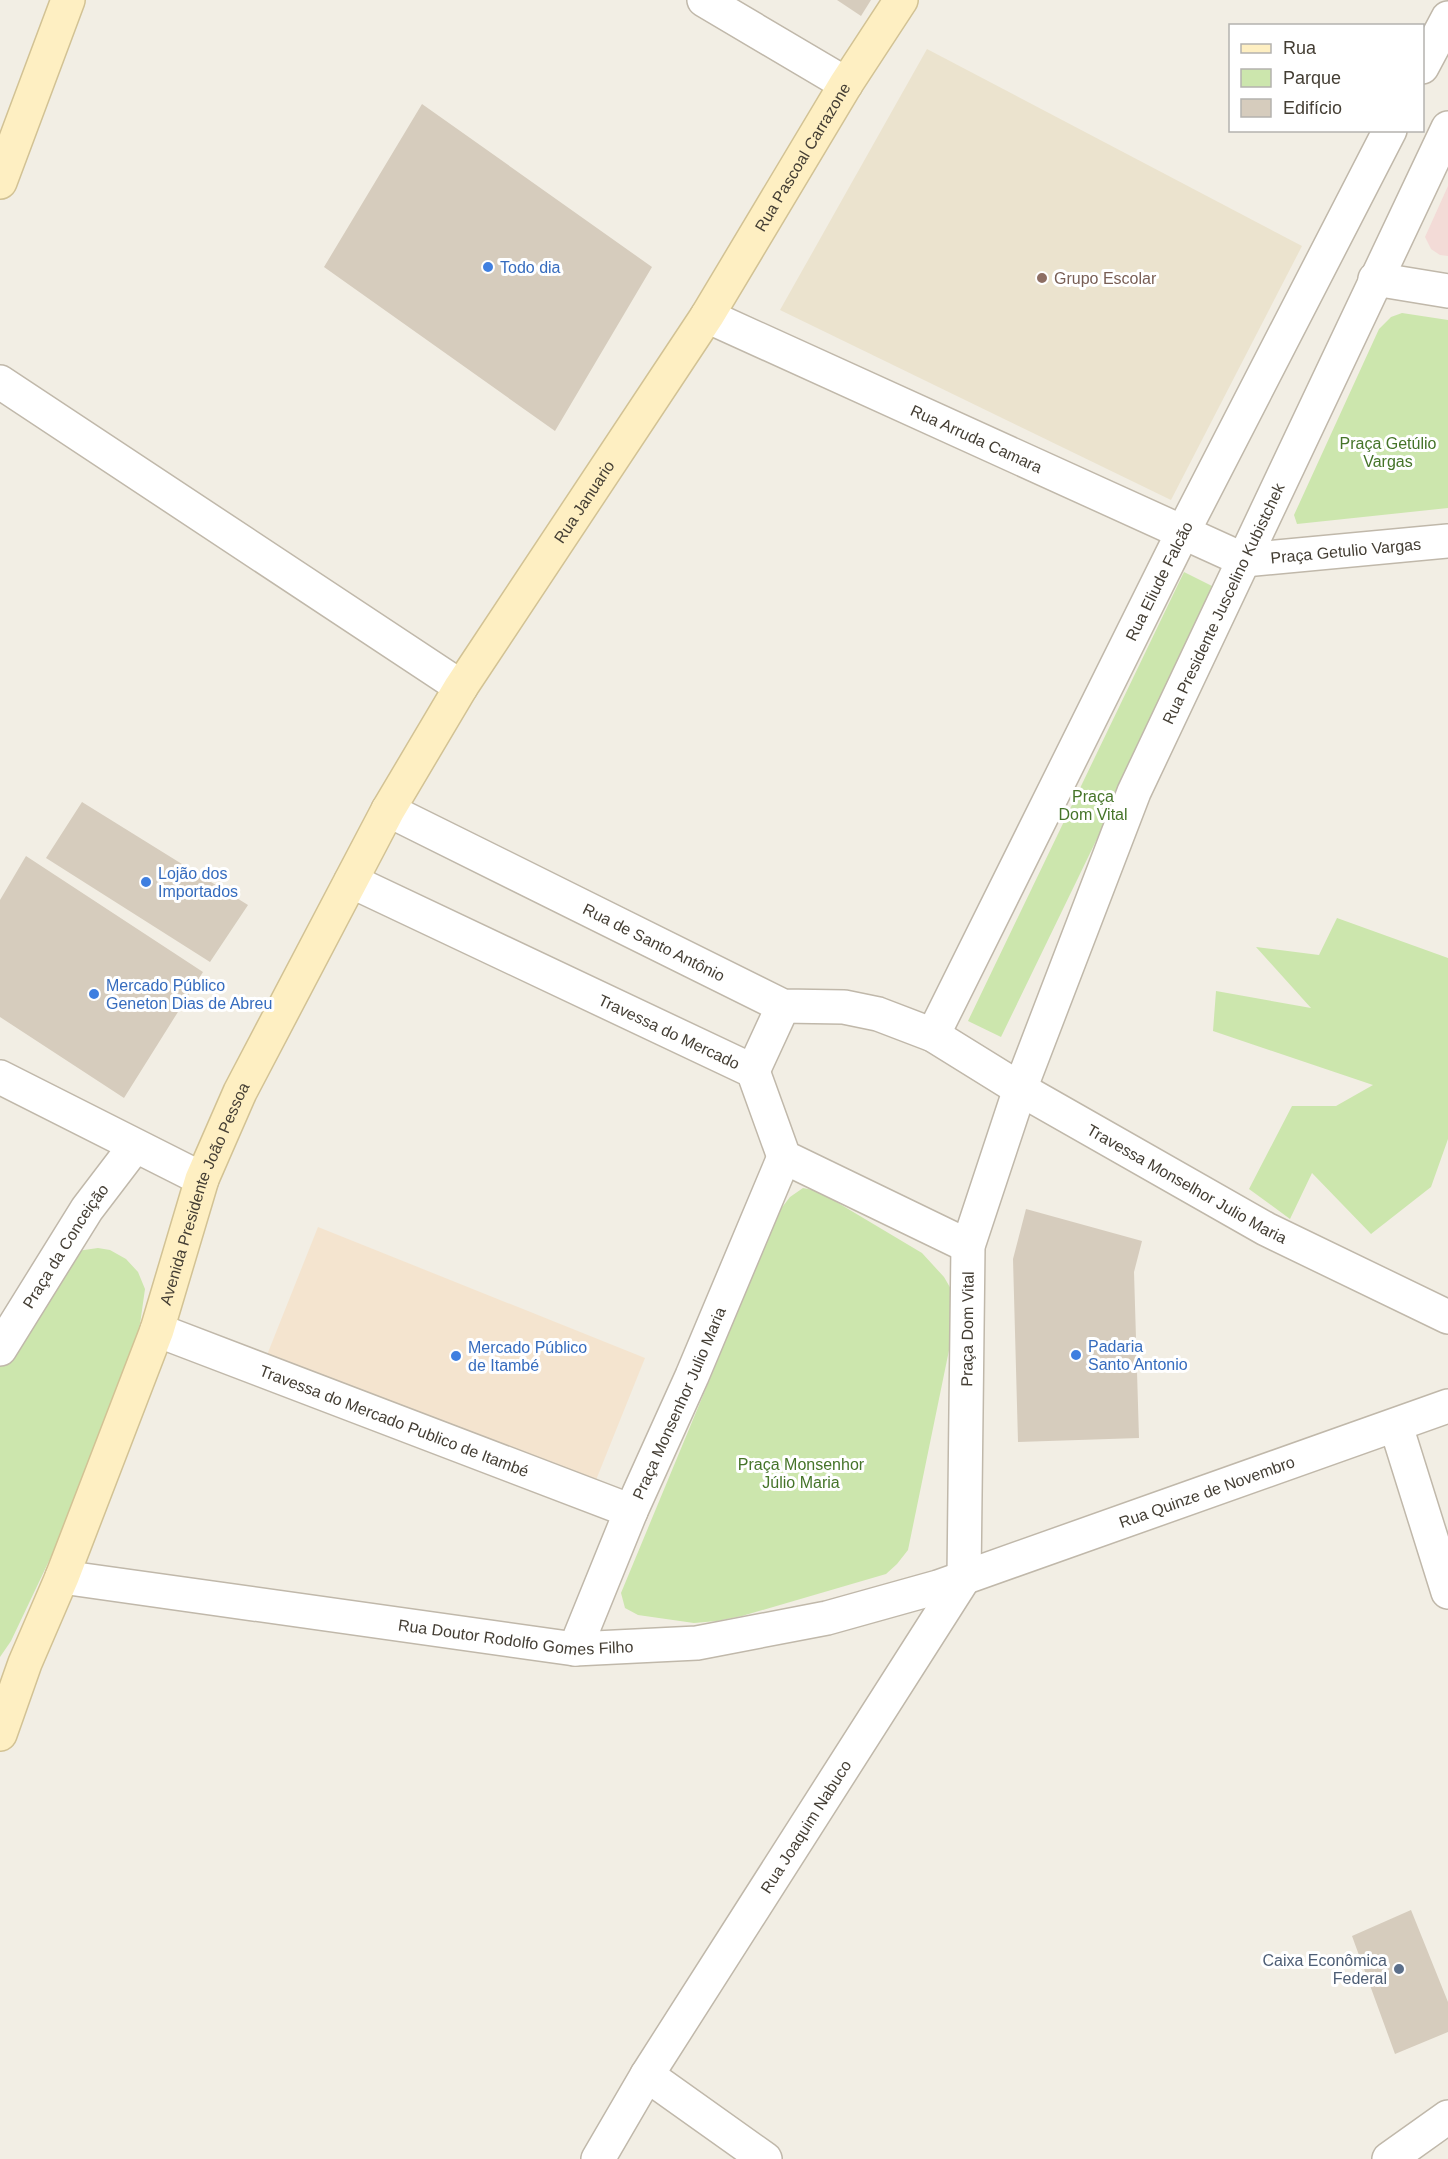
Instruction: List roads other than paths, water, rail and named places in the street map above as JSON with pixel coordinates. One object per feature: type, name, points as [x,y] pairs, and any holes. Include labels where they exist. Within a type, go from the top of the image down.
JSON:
[{"type":"street","points":[[0,182],[68,0]]},
{"type":"street","points":[[704,0],[846,84]]},
{"type":"street","name":"Rua Pascoal Carrazone","points":[[707,316],[846,84],[901,0]]},
{"type":"street","points":[[1424,63],[1448,18]]},
{"type":"street","name":"Rua Presidente Juscelino Kubistchek","points":[[1020,1089],[1134,792],[1448,128]]},
{"type":"street","name":"Rua Eliude Falcão","points":[[933,1035],[1183,532],[1389,132]]},
{"type":"street","points":[[1376,279],[1448,291]]},
{"type":"street","name":"Rua Arruda Camara","points":[[707,316],[1244,560]]},
{"type":"street","name":"Rua Januario","points":[[461,687],[707,316]]},
{"type":"street","points":[[0,382],[461,687]]},
{"type":"street","name":"Praça Getulio Vargas","points":[[1244,560],[1448,542]]},
{"type":"street","name":"Avenida Presidente João Pessoa","points":[[1,1730],[25,1663],[62,1576],[157,1330],[202,1179],[240,1092],[388,810],[461,687]]},
{"type":"street","name":"Rua de Santo Antônio","points":[[388,810],[783,1006],[844,1007],[878,1014],[933,1035]]},
{"type":"street","name":"Travessa do Mercado","points":[[351,881],[753,1071],[784,1157]]},
{"type":"street","points":[[753,1071],[783,1006]]},
{"type":"street","name":"Travessa Monselhor Julio Maria","points":[[933,1035],[1020,1089],[1266,1229],[1448,1317]]},
{"type":"street","points":[[0,1077],[202,1179]]},
{"type":"street","name":"Praça Dom Vital","points":[[964,1578],[968,1246],[1020,1089]]},
{"type":"street","name":"Praça da Conceição","points":[[0,1349],[87,1209],[135,1146]]},
{"type":"street","points":[[784,1157],[968,1246]]},
{"type":"street","name":"Praça Monsenhor Julio Maria","points":[[575,1649],[631,1511],[692,1376],[784,1157]]},
{"type":"street","name":"Travessa do Mercado Publico de Itambé","points":[[157,1330],[631,1511]]},
{"type":"street","name":"Rua Quinze de Novembro","points":[[964,1578],[1448,1406]]},
{"type":"street","points":[[1396,1426],[1448,1592]]},
{"type":"street","name":"Rua Doutor Rodolfo Gomes Filho","points":[[62,1576],[575,1649],[697,1643],[827,1618],[964,1578]]},
{"type":"street","name":"Rua Joaquim Nabuco","points":[[598,2159],[647,2075],[964,1578]]},
{"type":"street","points":[[647,2075],[765,2159]]},
{"type":"street","points":[[1389,2159],[1448,2116]]},
{"type":"place","name":"Todo dia","points":[[488,267]]},
{"type":"place","name":"Grupo Escolar","points":[[1042,278]]},
{"type":"place","name":"Lojão dos Importados","points":[[146,882]]},
{"type":"place","name":"Mercado Público Geneton Dias de Abreu","points":[[94,994]]},
{"type":"place","name":"Padaria Santo Antonio","points":[[1076,1355]]},
{"type":"place","name":"Mercado Público de Itambé","points":[[456,1356]]},
{"type":"place","name":"Caixa Econômica Federal","points":[[1399,1969]]},
{"type":"park label","name":"Praça Getúlio Vargas","points":[[1388,452]]},
{"type":"park label","name":"Praça Monsenhor Júlio Maria","points":[[801,1473]]}]
